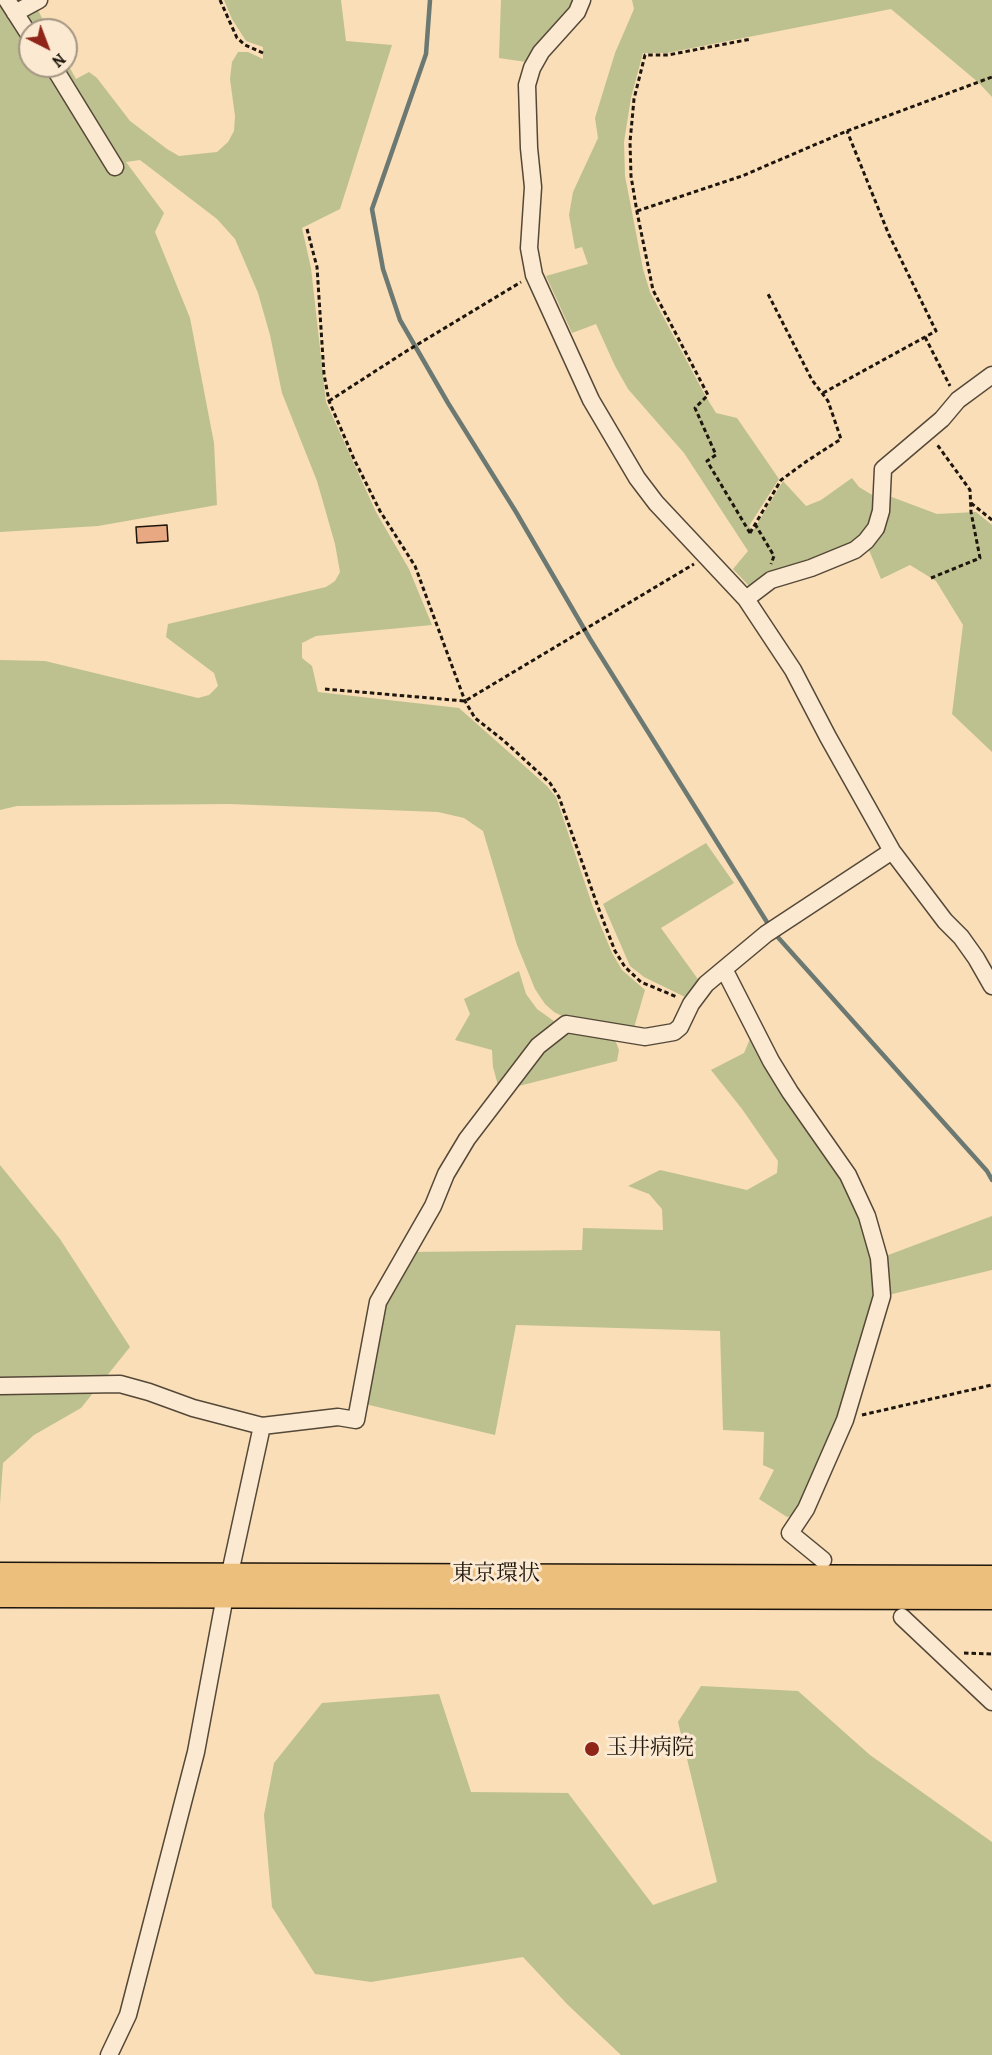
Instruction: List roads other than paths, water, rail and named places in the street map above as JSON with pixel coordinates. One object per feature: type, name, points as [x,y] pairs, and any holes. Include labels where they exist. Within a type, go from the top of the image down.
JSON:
[{"type":"highway","name":"東京環状","points":[[0,1574],[228,1585],[992,1598]]},
{"type":"highway","name":"東京環状","points":[[0,1596],[228,1585],[992,1577]]},
{"type":"street","points":[[11,6],[39,0]]},
{"type":"street","points":[[582,0],[577,12],[541,52],[532,68],[527,85],[533,187],[529,248],[534,274],[591,400],[615,444],[656,503],[746,599],[793,670],[892,850],[932,905],[961,937],[992,986]]},
{"type":"street","points":[[60,78],[115,167]]},
{"type":"street","points":[[746,599],[771,580],[811,568],[855,550],[866,542],[876,528],[881,511],[884,469],[942,419],[958,400],[992,375]]},
{"type":"street","points":[[0,1386],[120,1384],[193,1408],[262,1426],[338,1417],[357,1420],[378,1302],[467,1139],[538,1046],[566,1024],[645,1037],[674,1032],[680,1027],[691,1004],[706,984],[766,934],[892,850]]},
{"type":"street","points":[[724,969],[776,1069],[848,1175],[867,1216],[879,1258],[882,1296],[845,1420],[806,1509],[790,1533],[823,1560]]},
{"type":"street","points":[[109,2055],[128,2015],[196,1752],[262,1426]]},
{"type":"street","points":[[902,1617],[992,1702]]},
{"type":"waterway","points":[[430,0],[426,54],[372,209],[383,269],[400,320],[590,639],[770,927]]},
{"type":"waterway","points":[[775,934],[987,1171],[992,1180]]},
{"type":"place","name":"玉井病院","points":[[592,1749]]}]
